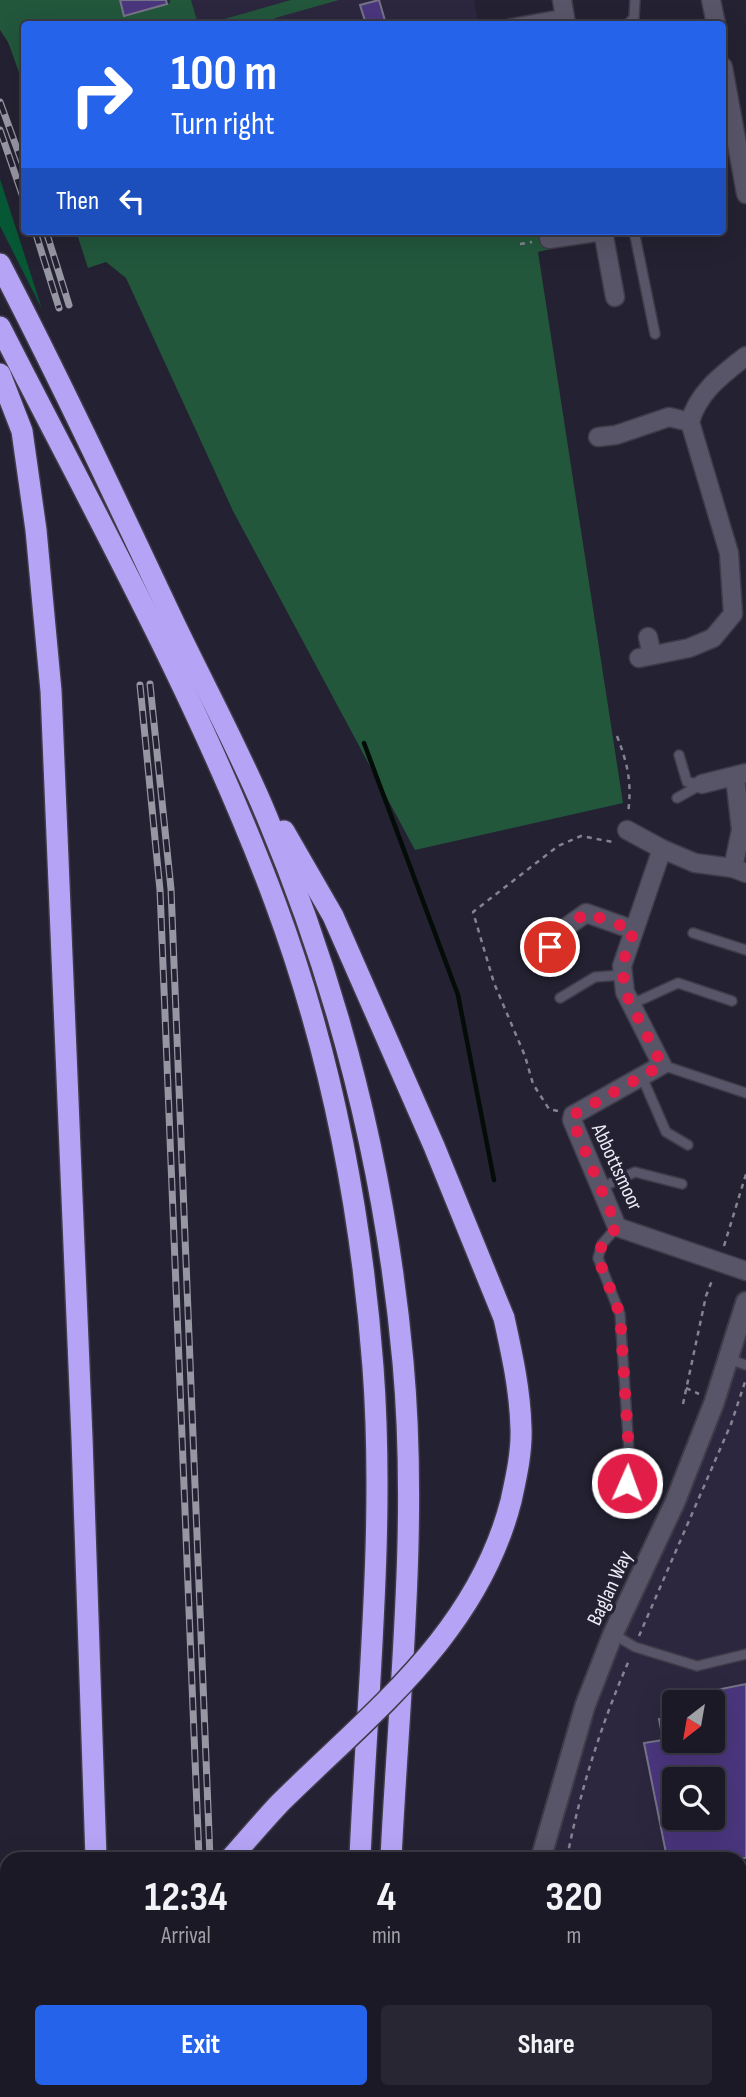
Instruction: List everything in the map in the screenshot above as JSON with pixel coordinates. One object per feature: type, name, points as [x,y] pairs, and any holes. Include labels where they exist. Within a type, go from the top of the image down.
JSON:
[{"type":"highway","points":[[0,264],[60,380],[266,814],[290,874],[332,999],[356,1082],[378,1177],[404,1365],[408,1461],[406,1558],[391,1852]]},
{"type":"highway","points":[[0,327],[151,625],[244,824],[280,918],[330,1087],[351,1193],[373,1368],[376,1461],[374,1556],[360,1852]]},
{"type":"highway","points":[[0,374],[22,431],[36,530],[51,691],[82,1424],[96,1852]]},
{"type":"highway","points":[[229,735],[333,916],[434,1146],[504,1318],[517,1378],[522,1430],[516,1479],[504,1527],[482,1579],[446,1635],[403,1687],[278,1805],[235,1852]]},
{"type":"street","points":[[711,0],[715,21]]},
{"type":"street","points":[[727,123],[746,194]]},
{"type":"street","points":[[549,239],[576,235]]},
{"type":"street","points":[[604,235],[615,297]]},
{"type":"street","points":[[649,637],[646,657],[689,648],[713,638],[733,614],[729,553],[690,422],[693,411],[713,382],[746,356]]},
{"type":"street","points":[[611,441],[669,417],[690,422]]},
{"type":"street","points":[[627,830],[695,863],[740,871],[740,775],[702,784]]},
{"type":"street","points":[[662,849],[622,965],[625,992],[662,1065]]},
{"type":"street","points":[[535,955],[550,947],[558,933],[586,913],[634,930]]},
{"type":"street","name":"Abbottsmoor","points":[[662,1065],[573,1115],[574,1129],[617,1227],[746,1271]]},
{"type":"street","name":"Baglan Way","points":[[543,1852],[585,1706],[613,1634],[737,1362],[746,1302]]},
{"type":"lane","points":[[631,21],[634,18],[635,0]]},
{"type":"lane","points":[[525,21],[564,13]]},
{"type":"lane","points":[[635,235],[655,334]]},
{"type":"lane","points":[[678,755],[687,782],[702,784]]},
{"type":"lane","points":[[677,798],[702,784]]},
{"type":"lane","points":[[693,933],[746,950]]},
{"type":"lane","points":[[560,998],[594,977],[623,975]]},
{"type":"lane","points":[[632,1004],[678,983],[732,1002]]},
{"type":"lane","points":[[662,1065],[746,1093]]},
{"type":"lane","points":[[642,1077],[666,1132],[688,1145]]},
{"type":"lane","points":[[600,1188],[635,1172],[682,1184]]},
{"type":"lane","points":[[617,1227],[602,1244],[598,1258],[620,1314],[630,1468],[627,1483]]},
{"type":"lane","points":[[613,1634],[635,1647],[697,1666],[746,1654]]},
{"type":"path","points":[[617,736],[632,787],[627,830]]},
{"type":"path","points":[[683,1404],[706,1296],[720,1262],[746,1174]]},
{"type":"path","points":[[568,1852],[573,1824],[609,1707],[731,1424],[746,1379]]},
{"type":"shaded area","points":[[0,0],[474,0],[478,21],[21,21],[21,78],[8,42],[0,30]]},
{"type":"shaded area","points":[[746,1304],[746,1852],[543,1852],[585,1706]]},
{"type":"green space","points":[[0,0],[120,0],[125,16],[170,3],[170,0],[191,0],[197,21],[21,21],[21,78],[8,42],[0,30]]},
{"type":"green space","points":[[291,0],[339,0],[275,18],[276,21],[218,21]]},
{"type":"green space","points":[[0,179],[42,309],[0,226]]},
{"type":"green space","points":[[77,235],[548,235],[551,249],[538,252],[623,803],[415,850],[233,511],[126,278],[106,262],[88,268]]},
{"type":"building","points":[[120,0],[166,0],[167,4],[124,16]]},
{"type":"building","points":[[379,0],[385,21],[365,21],[360,5]]},
{"type":"building","points":[[746,1684],[746,1852],[666,1852],[644,1743],[662,1740],[662,1754],[724,1754],[725,1690],[716,1690]]},
{"type":"waterway","points":[[364,743],[458,995],[494,1180]]},
{"type":"railway","points":[[0,102],[21,160]]},
{"type":"railway","points":[[0,130],[21,191]]},
{"type":"railway","points":[[36,235],[59,308]]},
{"type":"railway","points":[[47,235],[69,305]]},
{"type":"railway","points":[[150,684],[171,889],[210,1852]]},
{"type":"railway","points":[[140,685],[160,890],[199,1852]]},
{"type":"route","points":[[550,947],[558,933],[586,913],[634,930],[622,965],[625,992],[662,1065],[573,1115],[572,1120],[617,1227],[602,1244],[598,1258],[620,1314],[630,1468],[627,1483]]}]
